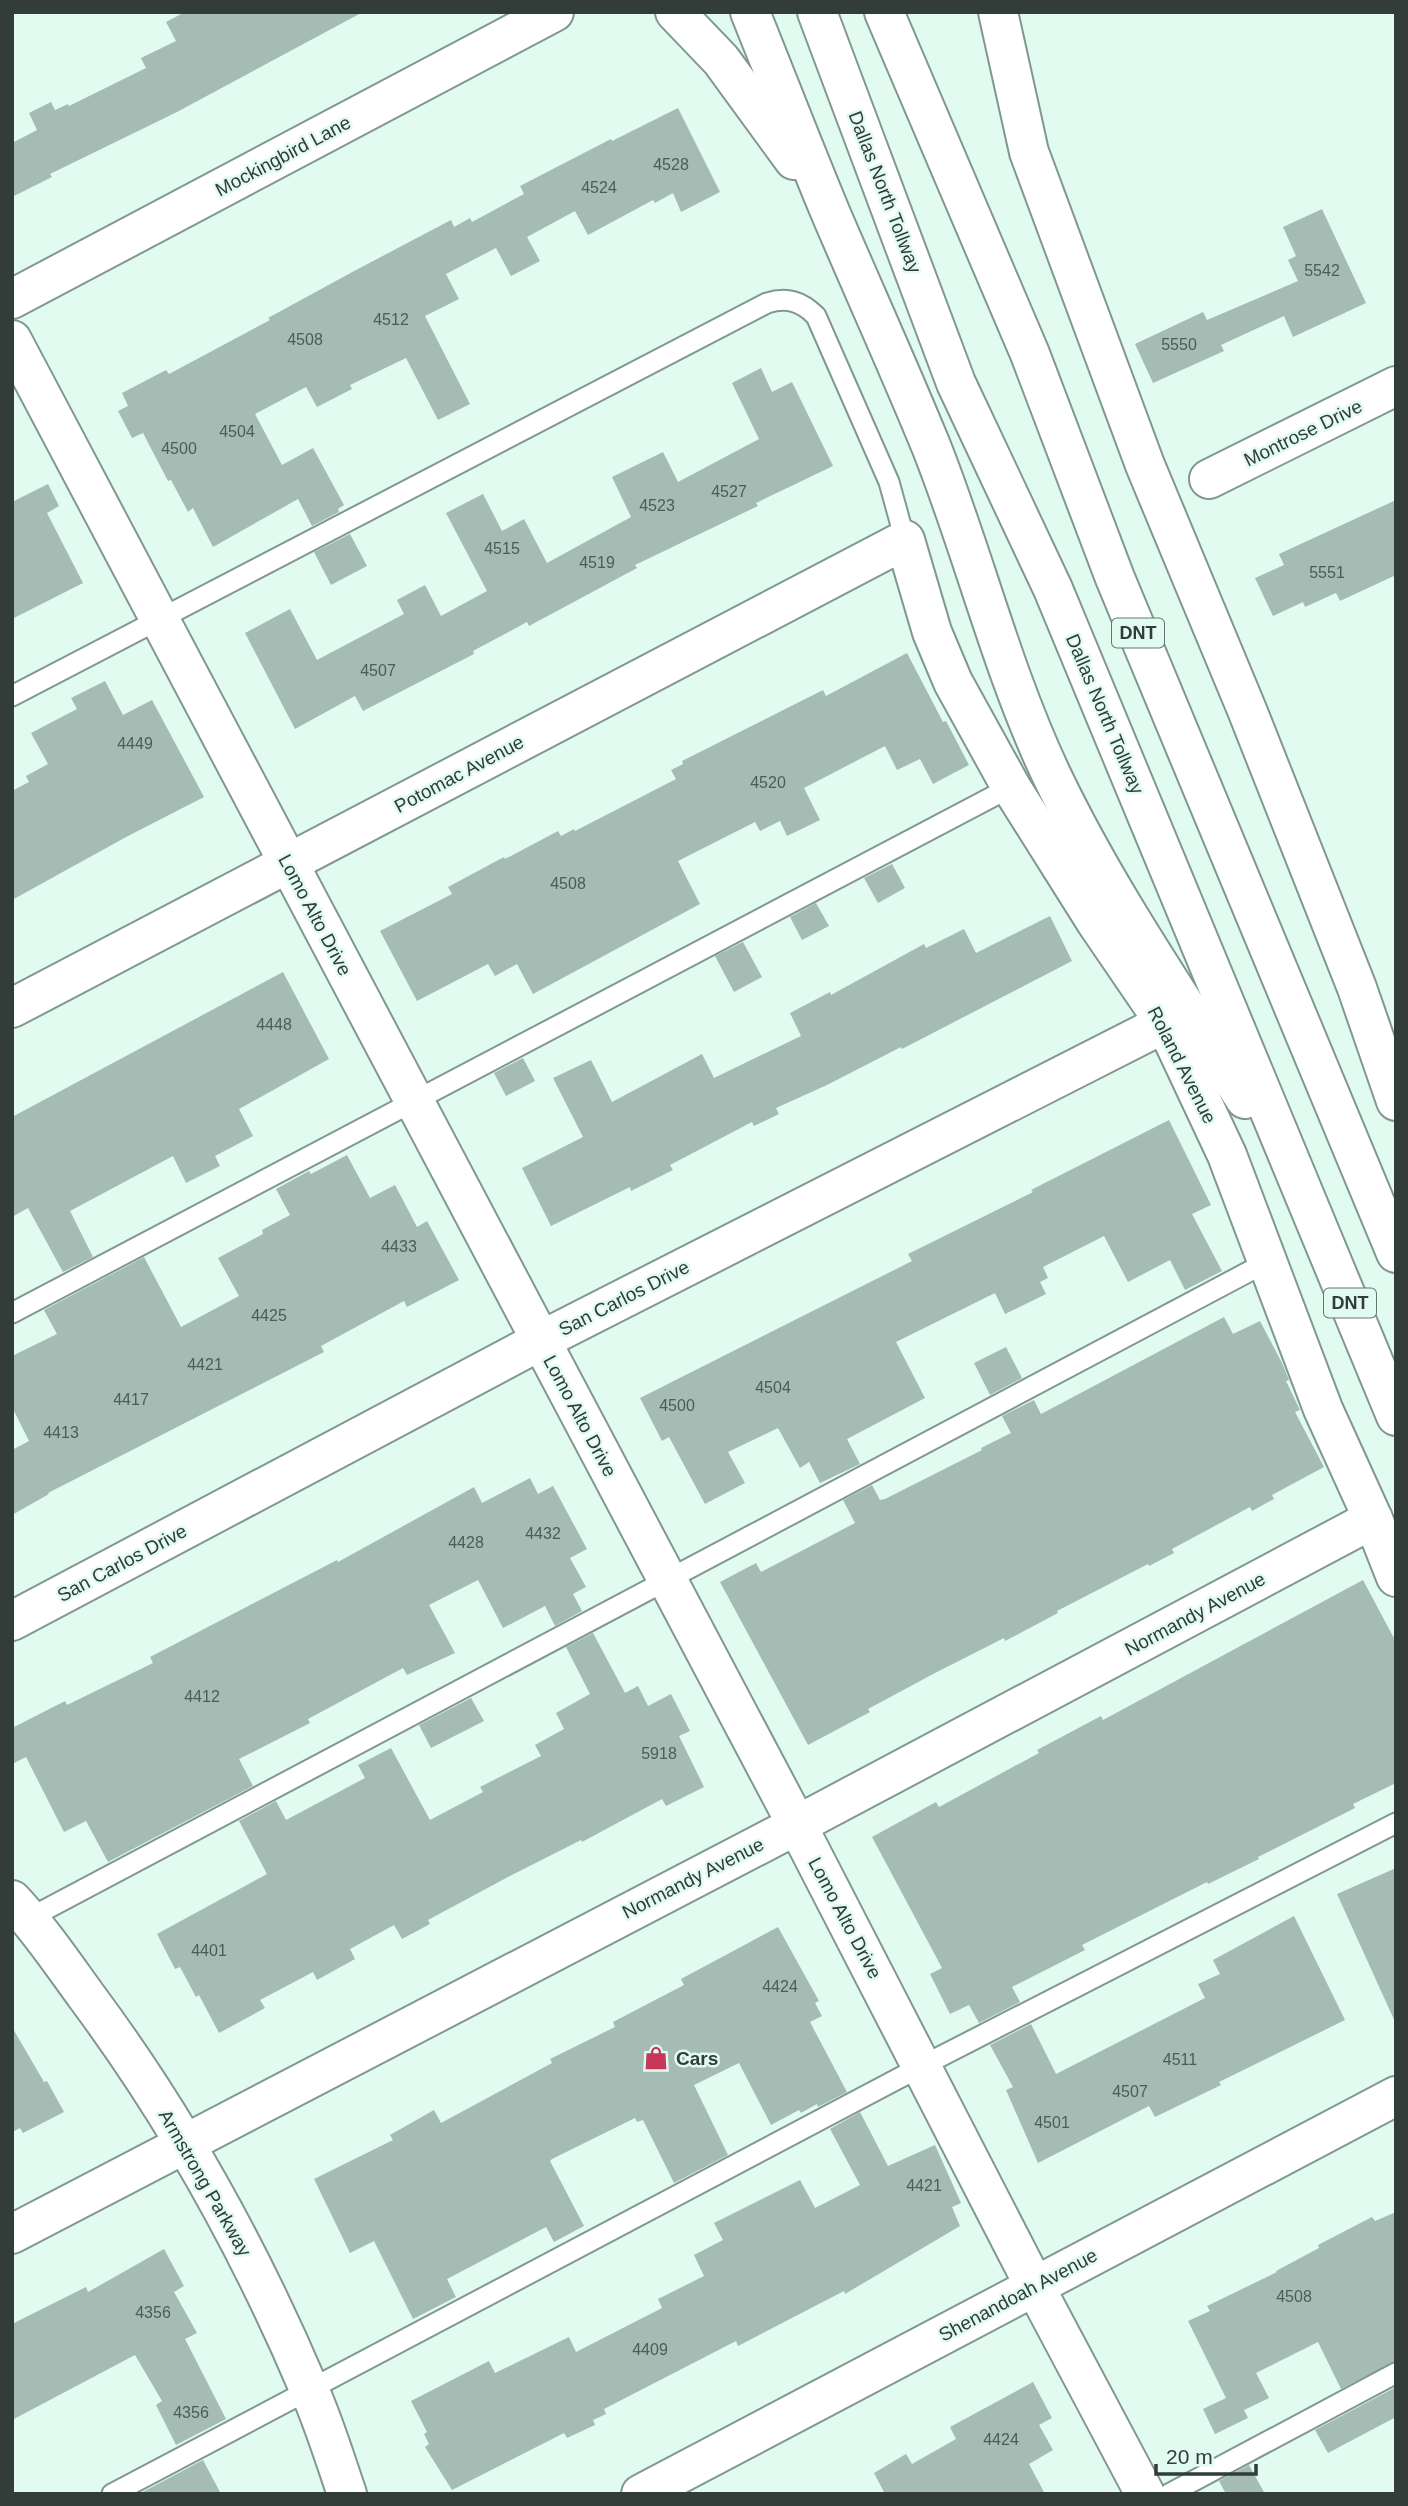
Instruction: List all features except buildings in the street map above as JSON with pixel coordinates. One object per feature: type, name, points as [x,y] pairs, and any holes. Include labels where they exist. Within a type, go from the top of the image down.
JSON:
[{"type":"main road","name":"Mockingbird Lane","points":[[12,299],[554,12]]},
{"type":"main road","points":[[675,12],[721,60],[830,211]]},
{"type":"main road","points":[[750,12],[830,211],[930,445],[962,528],[1021,703],[1051,773],[1125,909],[1303,1191]]},
{"type":"main road","name":"Dallas North Tollway","points":[[817,12],[956,383],[1052,589],[1396,1416]]},
{"type":"main road","name":"DNT","points":[[884,12],[1030,354],[1115,578],[1396,1253]]},
{"type":"main road","points":[[997,22],[1029,152],[1145,465],[1247,710],[1357,988],[1396,1101]]},
{"type":"main road","name":"Lomo Alto Drive","points":[[12,340],[797,1825],[1035,2287],[1146,2494]]},
{"type":"main road","name":"Montrose Drive","points":[[1209,479],[1396,386]]},
{"type":"main road","name":"Roland Avenue","points":[[905,540],[932,632],[953,682],[1011,787],[1165,1023],[1227,1155],[1323,1409],[1396,1577]]},
{"type":"main road","name":"Potomac Avenue","points":[[12,1008],[905,540]]},
{"type":"main road","name":"San Carlos Drive","points":[[12,1621],[540,1341],[1165,1023]]},
{"type":"main road","name":"Normandy Avenue","points":[[12,2234],[797,1825],[1373,1519]]},
{"type":"main road","name":"Armstrong Parkway","points":[[18,1915],[112,2030],[186,2143],[252,2264],[310,2390],[347,2494]]},
{"type":"main road","name":"Shenandoah Avenue","points":[[641,2494],[1396,2096]]},
{"type":"lane","points":[[12,696],[766,303],[780,299],[806,306],[816,316],[889,482],[905,540]]},
{"type":"lane","points":[[12,1313],[1011,787]]},
{"type":"lane","points":[[18,1915],[668,1581],[1267,1262]]},
{"type":"lane","points":[[112,2494],[922,2066],[1396,1823]]},
{"type":"lane","points":[[1169,2494],[1396,2374]]},
{"type":"place","name":"Cars","points":[[656,2058]]}]
